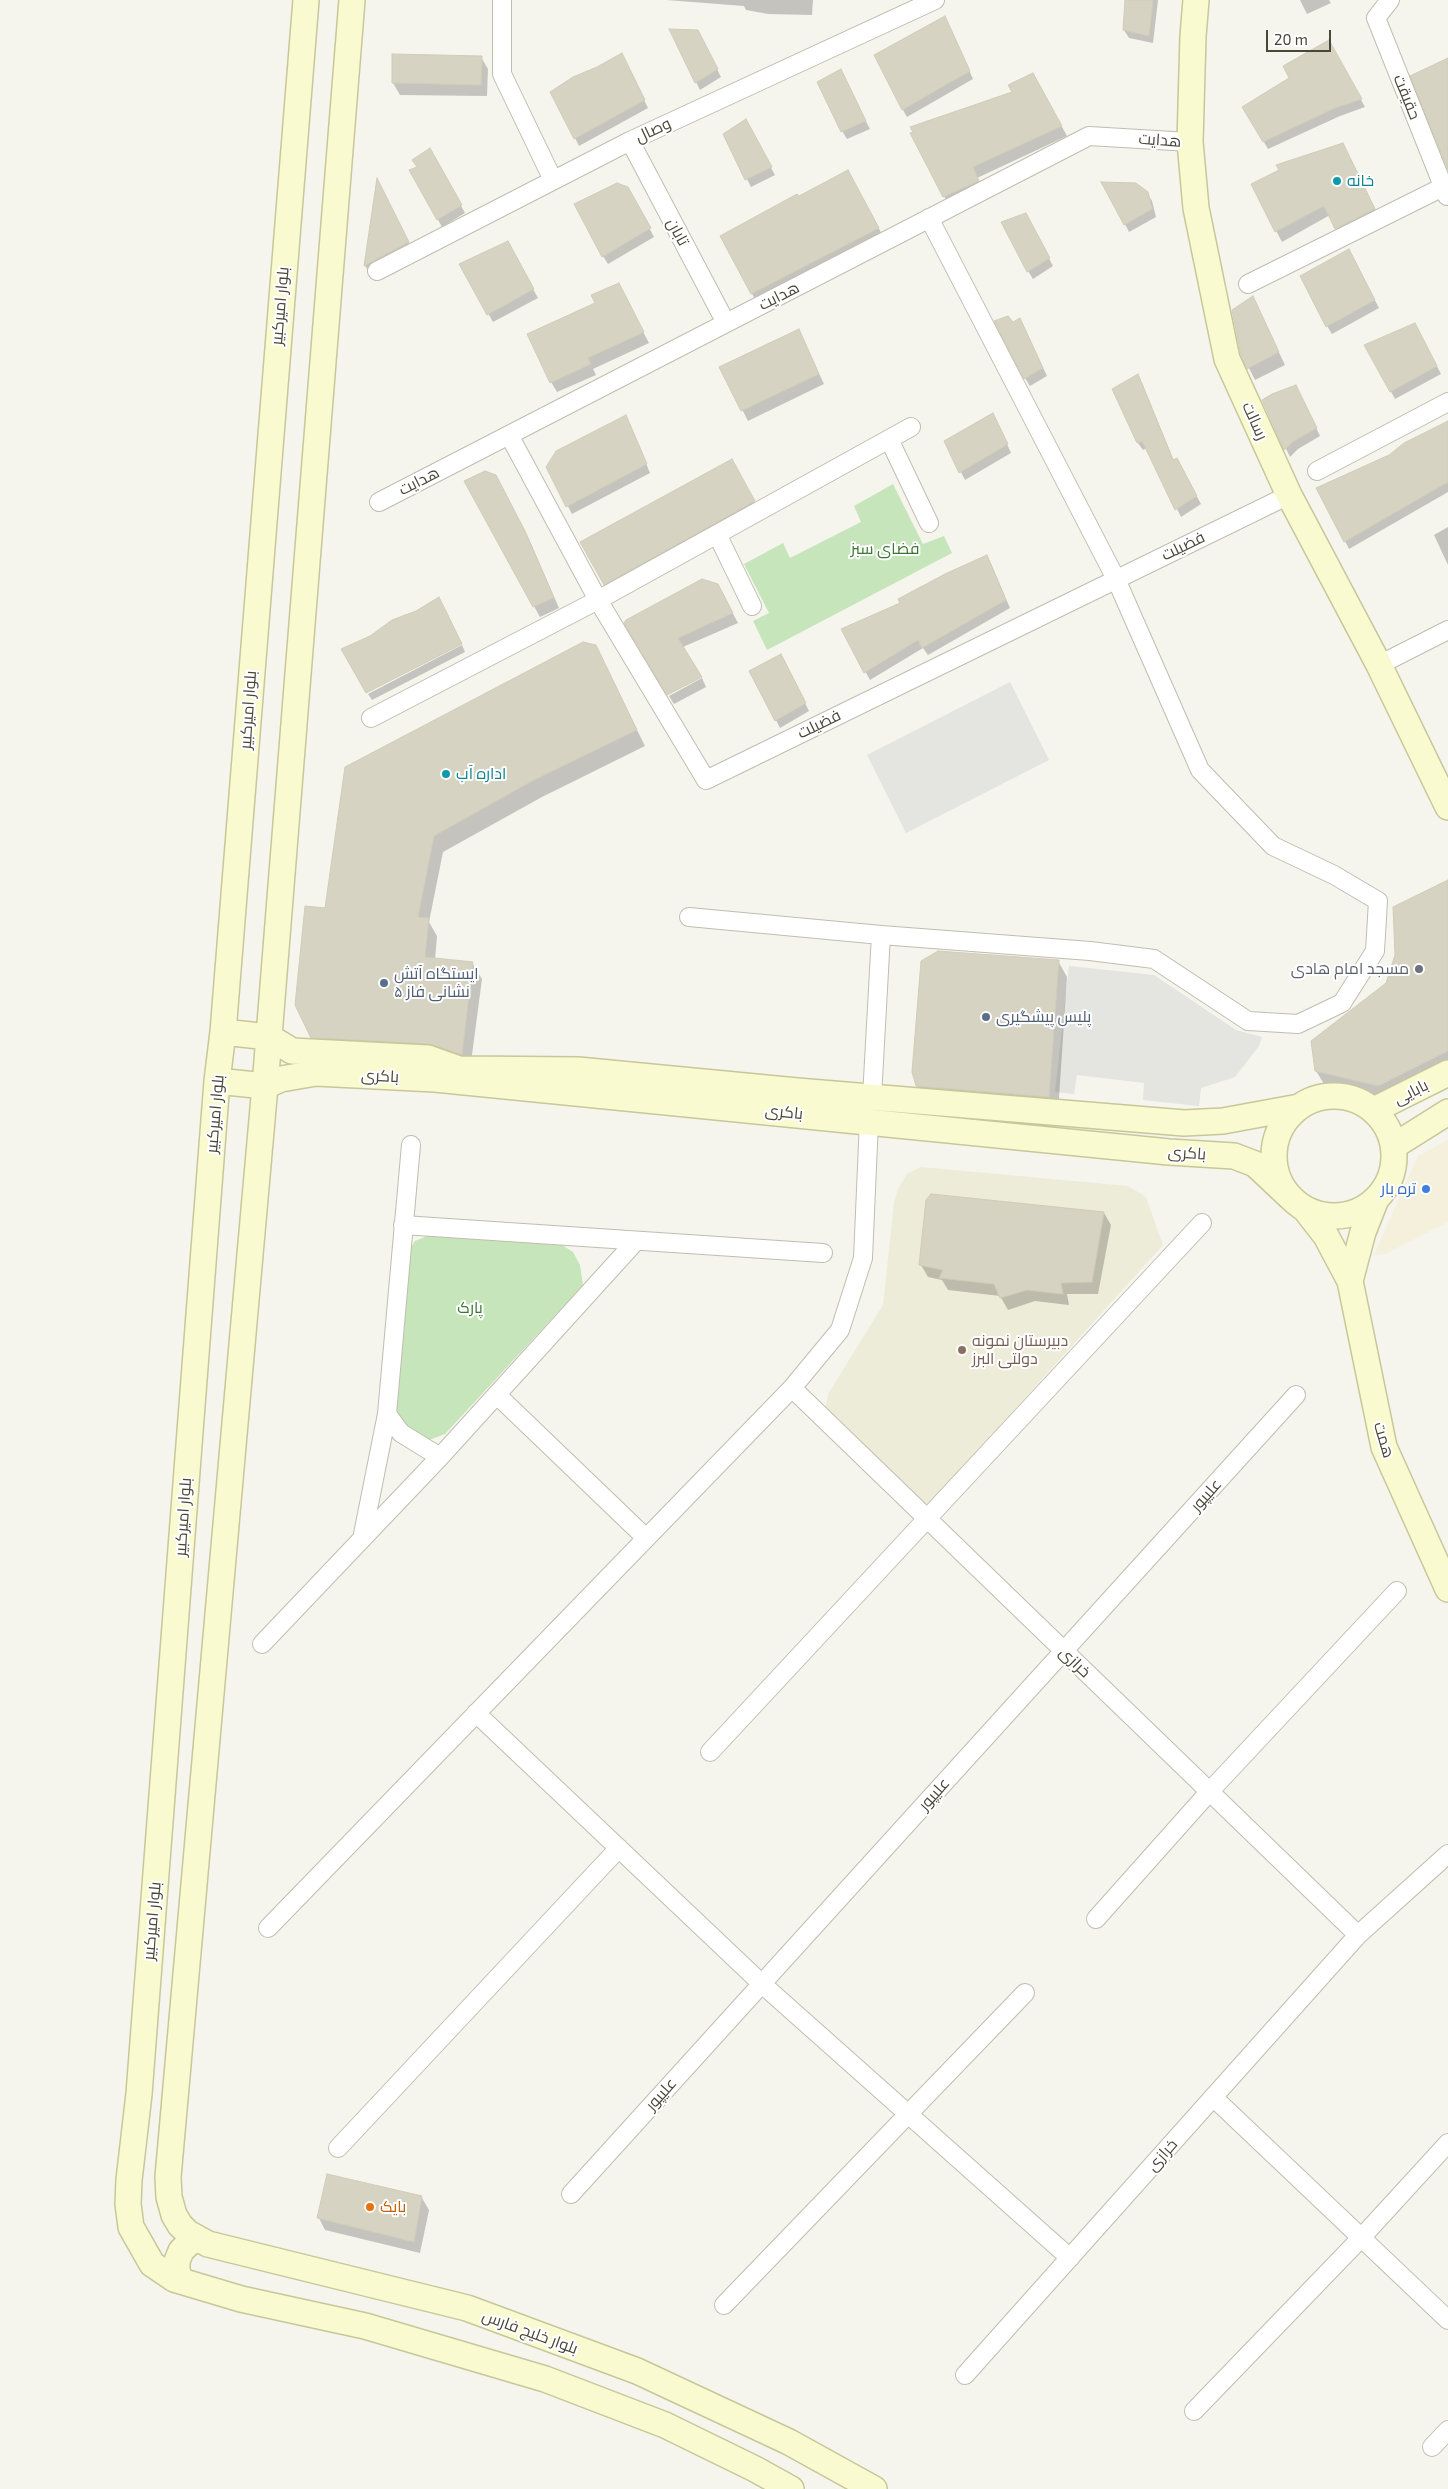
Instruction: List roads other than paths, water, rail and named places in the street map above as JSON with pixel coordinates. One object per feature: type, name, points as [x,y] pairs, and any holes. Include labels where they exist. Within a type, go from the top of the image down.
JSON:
[{"type":"street","name":"بلوار امیرکبیر","points":[[182,2282],[174,2279],[152,2264],[131,2227],[128,2204],[129,2180],[139,2094],[217,1081],[223,1032],[306,0]]},
{"type":"street","points":[[129,2180],[144,2190],[154,2189],[162,2185],[168,2178],[265,1086],[352,0]]},
{"type":"street","points":[[502,0],[502,74],[553,180]]},
{"type":"street","name":"وصال","points":[[377,271],[630,141],[934,0]]},
{"type":"street","name":"رسالت","points":[[1196,0],[1190,142],[1196,208],[1226,359],[1289,495],[1379,665],[1448,807]]},
{"type":"street","name":"حقیقت","points":[[1390,0],[1376,18],[1446,192]]},
{"type":"street","name":"هدایت","points":[[379,502],[1089,136],[1190,142]]},
{"type":"street","name":"تابان","points":[[630,141],[726,323]]},
{"type":"street","points":[[1248,284],[1446,192]]},
{"type":"street","points":[[689,917],[881,935],[1090,951],[1154,959],[1248,1021],[1298,1024],[1342,1003],[1375,951],[1378,901],[1334,875],[1273,846],[1200,770],[1116,578],[929,218]]},
{"type":"street","points":[[1316,471],[1448,402]]},
{"type":"street","points":[[371,718],[598,600],[911,427]]},
{"type":"street","name":"فضیلت","points":[[509,435],[598,600],[706,780],[1289,495]]},
{"type":"street","points":[[889,440],[930,523]]},
{"type":"street","points":[[717,534],[752,606]]},
{"type":"street","points":[[1379,665],[1448,630]]},
{"type":"street","points":[[268,1928],[792,1388],[840,1330],[863,1258],[881,935]]},
{"type":"street","points":[[223,1032],[269,1037]]},
{"type":"street","name":"باکری","points":[[269,1037],[292,1051],[428,1058],[459,1069],[578,1070],[870,1109],[1169,1152],[1234,1156],[1255,1164],[1297,1203]]},
{"type":"street","name":"باکری","points":[[265,1086],[281,1079],[316,1073],[435,1079],[870,1109],[1184,1123],[1223,1121],[1298,1107]]},
{"type":"street","name":"بابایی","points":[[1374,1110],[1448,1073]]},
{"type":"street","points":[[217,1081],[265,1086]]},
{"type":"street","points":[[1337,1095],[1357,1100],[1374,1110],[1387,1126],[1394,1146],[1394,1165],[1388,1183],[1376,1199],[1363,1232],[1350,1281],[1326,1236],[1278,1180],[1274,1160],[1275,1140],[1284,1121],[1298,1107],[1317,1098],[1337,1095]]},
{"type":"street","points":[[1394,1146],[1448,1112]]},
{"type":"street","points":[[362,1539],[386,1414],[411,1145]]},
{"type":"street","points":[[1297,1203],[1323,1215],[1342,1216],[1360,1210],[1376,1199]]},
{"type":"street","points":[[710,1752],[1202,1223]]},
{"type":"street","points":[[403,1224],[823,1254]]},
{"type":"street","points":[[262,1644],[440,1457],[636,1241]]},
{"type":"street","name":"همت","points":[[1350,1281],[1384,1447],[1448,1589]]},
{"type":"street","name":"خرازی","points":[[792,1388],[1358,1935]]},
{"type":"street","name":"علیپور","points":[[571,2194],[1296,1394]]},
{"type":"street","points":[[497,1395],[646,1538]]},
{"type":"street","points":[[386,1414],[400,1433],[440,1457]]},
{"type":"street","points":[[1096,1919],[1210,1791],[1397,1591]]},
{"type":"street","points":[[476,1713],[762,1984],[1070,2258]]},
{"type":"street","points":[[338,2148],[619,1848]]},
{"type":"street","name":"خرازی","points":[[965,2375],[1358,1935],[1448,1854]]},
{"type":"street","points":[[724,2306],[1025,1993]]},
{"type":"street","points":[[1213,2097],[1448,2320]]},
{"type":"street","points":[[1194,2411],[1361,2238],[1448,2144]]},
{"type":"street","name":"بلوار خلیج فارس","points":[[168,2178],[169,2198],[174,2215],[188,2233],[208,2244],[467,2308],[637,2371],[789,2442],[874,2489]]},
{"type":"street","points":[[200,2240],[189,2243],[181,2251],[177,2261],[177,2272],[182,2282],[241,2299],[365,2326],[545,2378],[665,2424],[791,2489]]},
{"type":"street","points":[[1432,2447],[1448,2430]]},
{"type":"place","name":"خانه","points":[[1337,181]]},
{"type":"place","name":"اداره آب","points":[[446,774]]},
{"type":"place","name":"مسجد امام هادی","points":[[1419,969]]},
{"type":"place","name":"ایستگاه آتش نشانی فاز ۵","points":[[384,983]]},
{"type":"place","name":"پلیس پیشگیری","points":[[986,1017]]},
{"type":"place","name":"تره بار","points":[[1426,1189]]},
{"type":"place","name":"دبیرستان نمونه دولتی البرز","points":[[962,1350]]},
{"type":"place","name":"بایک","points":[[370,2207]]},
{"type":"park label","name":"فضای سبز","points":[[885,549]]},
{"type":"park label","name":"پارک","points":[[470,1308]]}]
